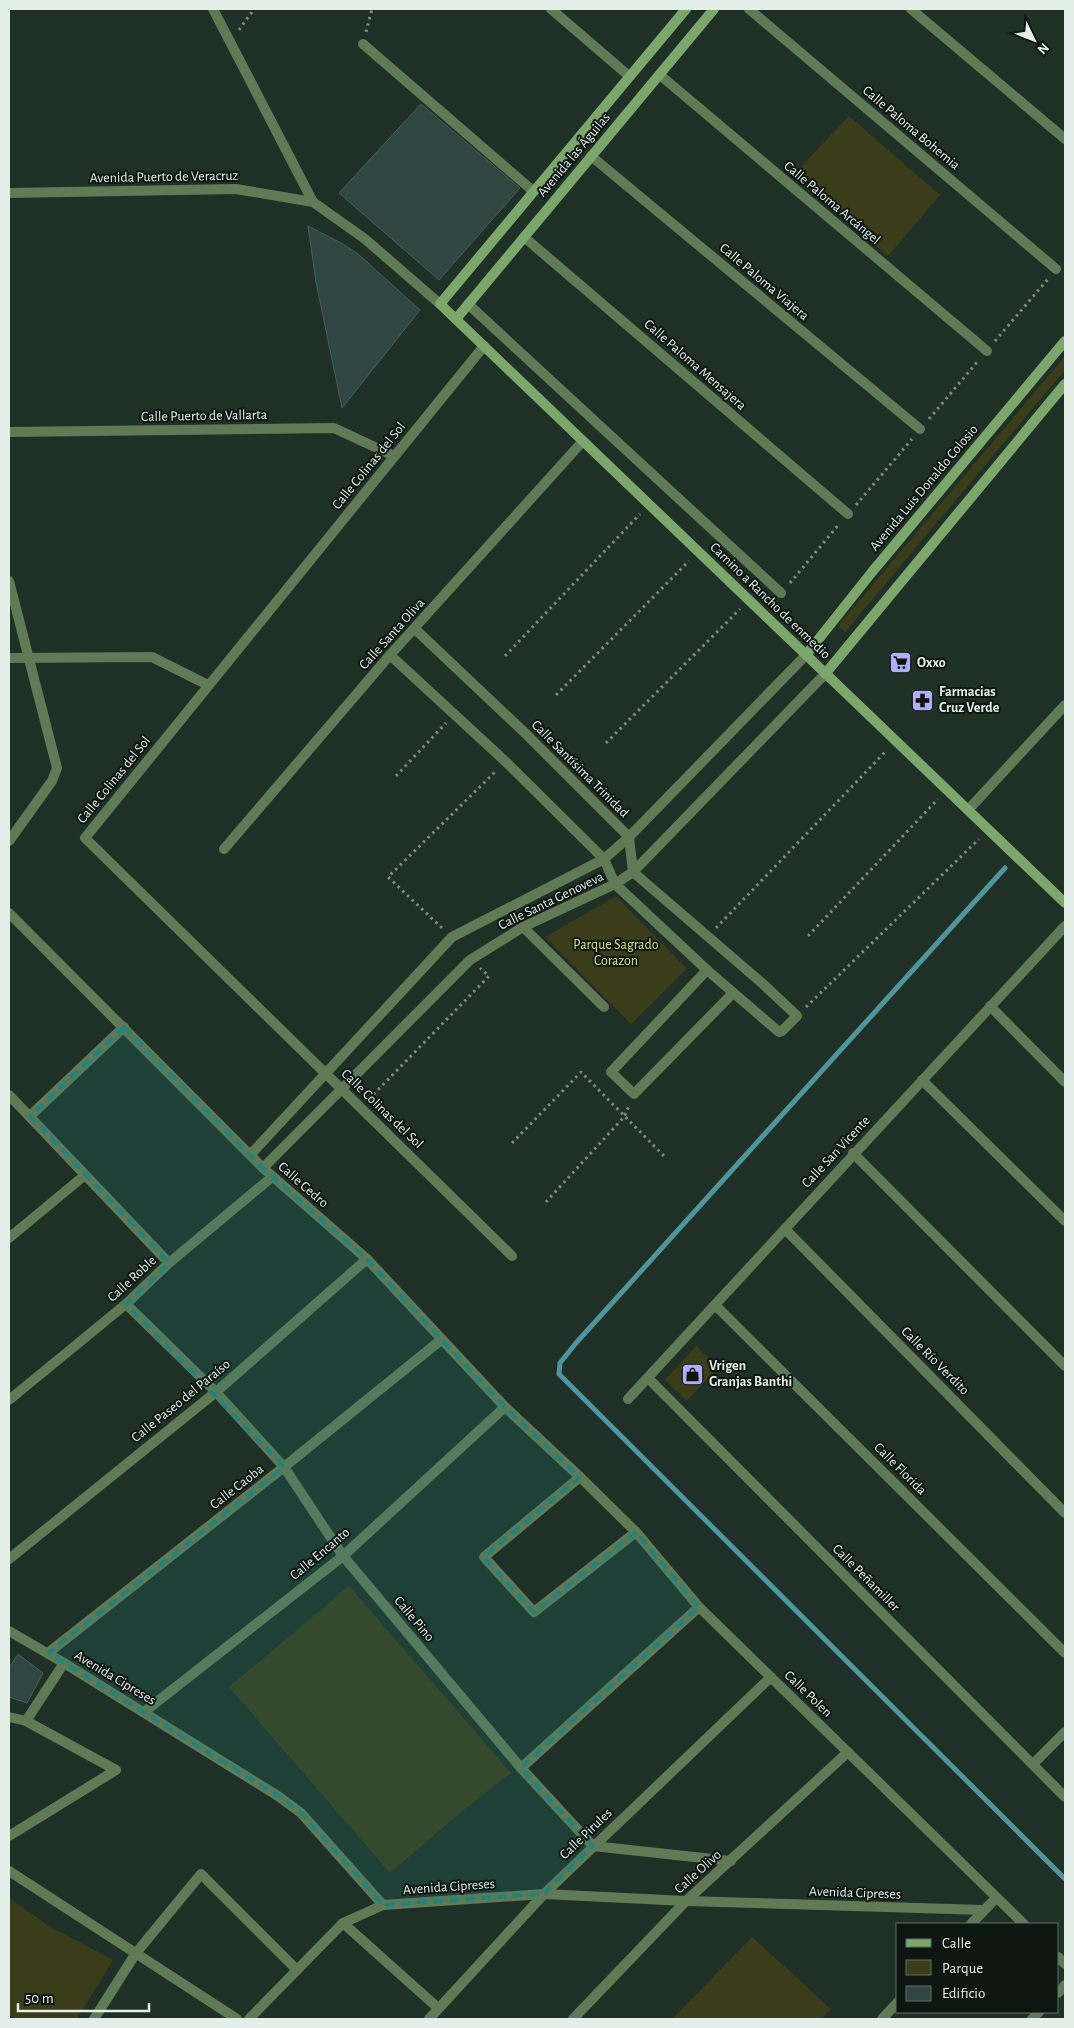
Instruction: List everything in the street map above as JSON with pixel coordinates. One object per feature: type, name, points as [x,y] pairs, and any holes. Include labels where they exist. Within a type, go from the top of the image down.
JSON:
[{"type":"street","points":[[213,9],[313,202]]},
{"type":"street","points":[[551,9],[629,76]]},
{"type":"street","name":"Avenida las Águilas","points":[[440,304],[686,9]]},
{"type":"street","name":"Avenida las Águilas","points":[[456,319],[714,9]]},
{"type":"street","name":"Calle Paloma Bohemia","points":[[749,9],[1056,269]]},
{"type":"street","points":[[910,9],[1065,139]]},
{"type":"street","points":[[363,44],[533,191]]},
{"type":"street","name":"Calle Paloma Arcángel","points":[[660,75],[987,351]]},
{"type":"street","name":"Calle Paloma Viajera","points":[[591,156],[920,429]]},
{"type":"street","name":"Avenida Puerto de Veracruz","points":[[9,193],[236,189],[313,202],[365,239],[456,319]]},
{"type":"street","name":"Calle Paloma Mensajera","points":[[524,237],[848,514]]},
{"type":"street","points":[[468,304],[781,593]]},
{"type":"street","name":"Camino a Rancho de enmedio","points":[[456,319],[825,674],[969,809],[988,830],[1065,904]]},
{"type":"street","name":"Avenida Luis Donaldo Colosio","points":[[806,655],[872,572],[1065,340]]},
{"type":"street","name":"Calle Colinas del Sol","points":[[484,346],[85,838],[512,1256]]},
{"type":"street","points":[[825,674],[1065,384]]},
{"type":"street","name":"Calle Puerto de Vallarta","points":[[9,432],[334,428],[394,456]]},
{"type":"street","name":"Calle Santa Oliva","points":[[224,848],[390,655],[583,441]]},
{"type":"street","points":[[9,581],[57,768],[52,781],[9,841]]},
{"type":"street","name":"Calle Santísima Trinidad","points":[[415,629],[524,732],[629,837],[633,872]]},
{"type":"street","points":[[390,655],[506,762],[604,859],[615,884],[733,993],[776,1030],[782,1031],[796,1016],[633,872]]},
{"type":"street","name":"Calle Santa Genoveva","points":[[251,1154],[452,938],[604,859],[629,837],[806,655]]},
{"type":"street","points":[[9,658],[152,657],[208,685]]},
{"type":"street","name":"Calle Santa Genoveva","points":[[263,1168],[470,960],[522,927],[615,884],[633,872],[825,674]]},
{"type":"street","points":[[969,809],[1065,705]]},
{"type":"street","name":"Calle Cedro","points":[[9,913],[272,1177],[367,1260],[505,1407],[580,1477]]},
{"type":"street","name":"Calle San Vicente","points":[[628,1399],[853,1153],[1065,926]]},
{"type":"street","points":[[522,927],[604,1007]]},
{"type":"street","points":[[707,970],[611,1072],[634,1094],[733,993]]},
{"type":"street","points":[[990,1006],[1065,1082]]},
{"type":"street","points":[[30,1116],[124,1027]]},
{"type":"street","points":[[922,1080],[1065,1221]]},
{"type":"street","points":[[9,1095],[169,1263]]},
{"type":"street","points":[[853,1153],[1065,1366]]},
{"type":"street","points":[[9,1238],[85,1175]]},
{"type":"street","name":"Calle Roble","points":[[9,1400],[126,1304],[169,1263],[272,1177]]},
{"type":"street","name":"Calle Río Verdito","points":[[785,1229],[1065,1513]]},
{"type":"street","name":"Calle Paseo del Paraíso","points":[[9,1559],[216,1392],[367,1260]]},
{"type":"street","name":"Calle Pino","points":[[126,1304],[216,1392],[284,1468],[343,1556],[521,1768],[593,1846]]},
{"type":"street","name":"Calle Florida","points":[[715,1305],[1065,1653]]},
{"type":"street","name":"Calle Caoba","points":[[48,1653],[284,1468],[441,1340]]},
{"type":"street","name":"Calle Peñamiller","points":[[648,1378],[1065,1797]]},
{"type":"street","name":"Calle Encanto","points":[[144,1712],[343,1556],[505,1407]]},
{"type":"street","points":[[580,1477],[484,1557],[534,1612],[636,1532]]},
{"type":"street","name":"Calle Polen","points":[[580,1477],[636,1532],[699,1607],[1023,1923]]},
{"type":"street","points":[[521,1768],[699,1607]]},
{"type":"street","name":"Avenida Cipreses","points":[[9,1631],[48,1653],[278,1796],[301,1813],[383,1905],[544,1894],[686,1901],[984,1910]]},
{"type":"street","points":[[26,1720],[64,1663]]},
{"type":"street","name":"Calle Pirules","points":[[429,2019],[544,1894],[771,1677]]},
{"type":"street","points":[[9,1717],[26,1720],[116,1770],[9,1836]]},
{"type":"street","points":[[1033,1764],[1065,1732]]},
{"type":"street","name":"Calle Olivo","points":[[573,2019],[686,1901],[848,1752]]},
{"type":"street","points":[[593,1846],[731,1861]]},
{"type":"street","points":[[9,1871],[237,2019]]},
{"type":"street","points":[[94,2019],[136,1953],[201,1874],[297,1970]]},
{"type":"street","points":[[972,1923],[996,1898]]},
{"type":"street","points":[[249,2019],[343,1923],[383,1905]]},
{"type":"street","points":[[343,1923],[438,2008]]},
{"type":"street","points":[[882,2019],[896,2004]]},
{"type":"path","points":[[230,43],[254,9]]},
{"type":"path","points":[[363,44],[372,9]]},
{"type":"path","points":[[505,656],[649,504]]},
{"type":"path","points":[[556,695],[698,551]]},
{"type":"path","points":[[606,743],[749,600]]},
{"type":"path","points":[[396,776],[454,714]]},
{"type":"path","points":[[708,937],[896,740]]},
{"type":"path","points":[[452,938],[388,877],[506,762]]},
{"type":"path","points":[[808,936],[947,790]]},
{"type":"path","points":[[796,1016],[988,830]]},
{"type":"path","points":[[361,1107],[490,976]]},
{"type":"path","points":[[512,1143],[581,1072],[665,1157]]},
{"type":"path","points":[[546,1202],[624,1117],[634,1094]]},
{"type":"highlighted area","points":[[124,1027],[263,1168],[367,1259],[505,1407],[580,1477],[484,1557],[534,1612],[636,1532],[699,1607],[521,1768],[593,1846],[544,1894],[383,1905],[301,1813],[278,1796],[48,1653],[284,1467],[126,1304],[169,1263],[30,1116]]},
{"type":"green space","points":[[849,116],[940,195],[888,256],[793,175]]},
{"type":"green space","points":[[1065,356],[1065,370],[845,632],[838,626]]},
{"type":"green space","name":"Parque Sagrado Corazon","points":[[616,896],[687,969],[631,1024],[545,937]]},
{"type":"green space","points":[[696,1346],[718,1367],[687,1401],[665,1380]]},
{"type":"green space","points":[[349,1586],[511,1773],[462,1811],[390,1873],[229,1687]]},
{"type":"green space","points":[[9,1898],[49,1926],[113,1960],[77,2019],[9,2019]]},
{"type":"green space","points":[[752,1937],[831,2009],[822,2019],[672,2019]]},
{"type":"building","points":[[421,104],[520,188],[439,280],[339,193]]},
{"type":"building","points":[[308,226],[358,254],[420,310],[342,408],[316,282]]},
{"type":"building","points":[[18,1654],[43,1673],[27,1703],[9,1697],[9,1668]]},
{"type":"waterway","points":[[1005,868],[576,1343],[560,1363],[559,1374],[1065,1879]]},
{"type":"place","name":"Oxxo","points":[[901,663]]},
{"type":"place","name":"Farmacias Cruz Verde","points":[[923,700]]},
{"type":"place","name":"Vrigen Granjas Banthi","points":[[693,1374]]}]
